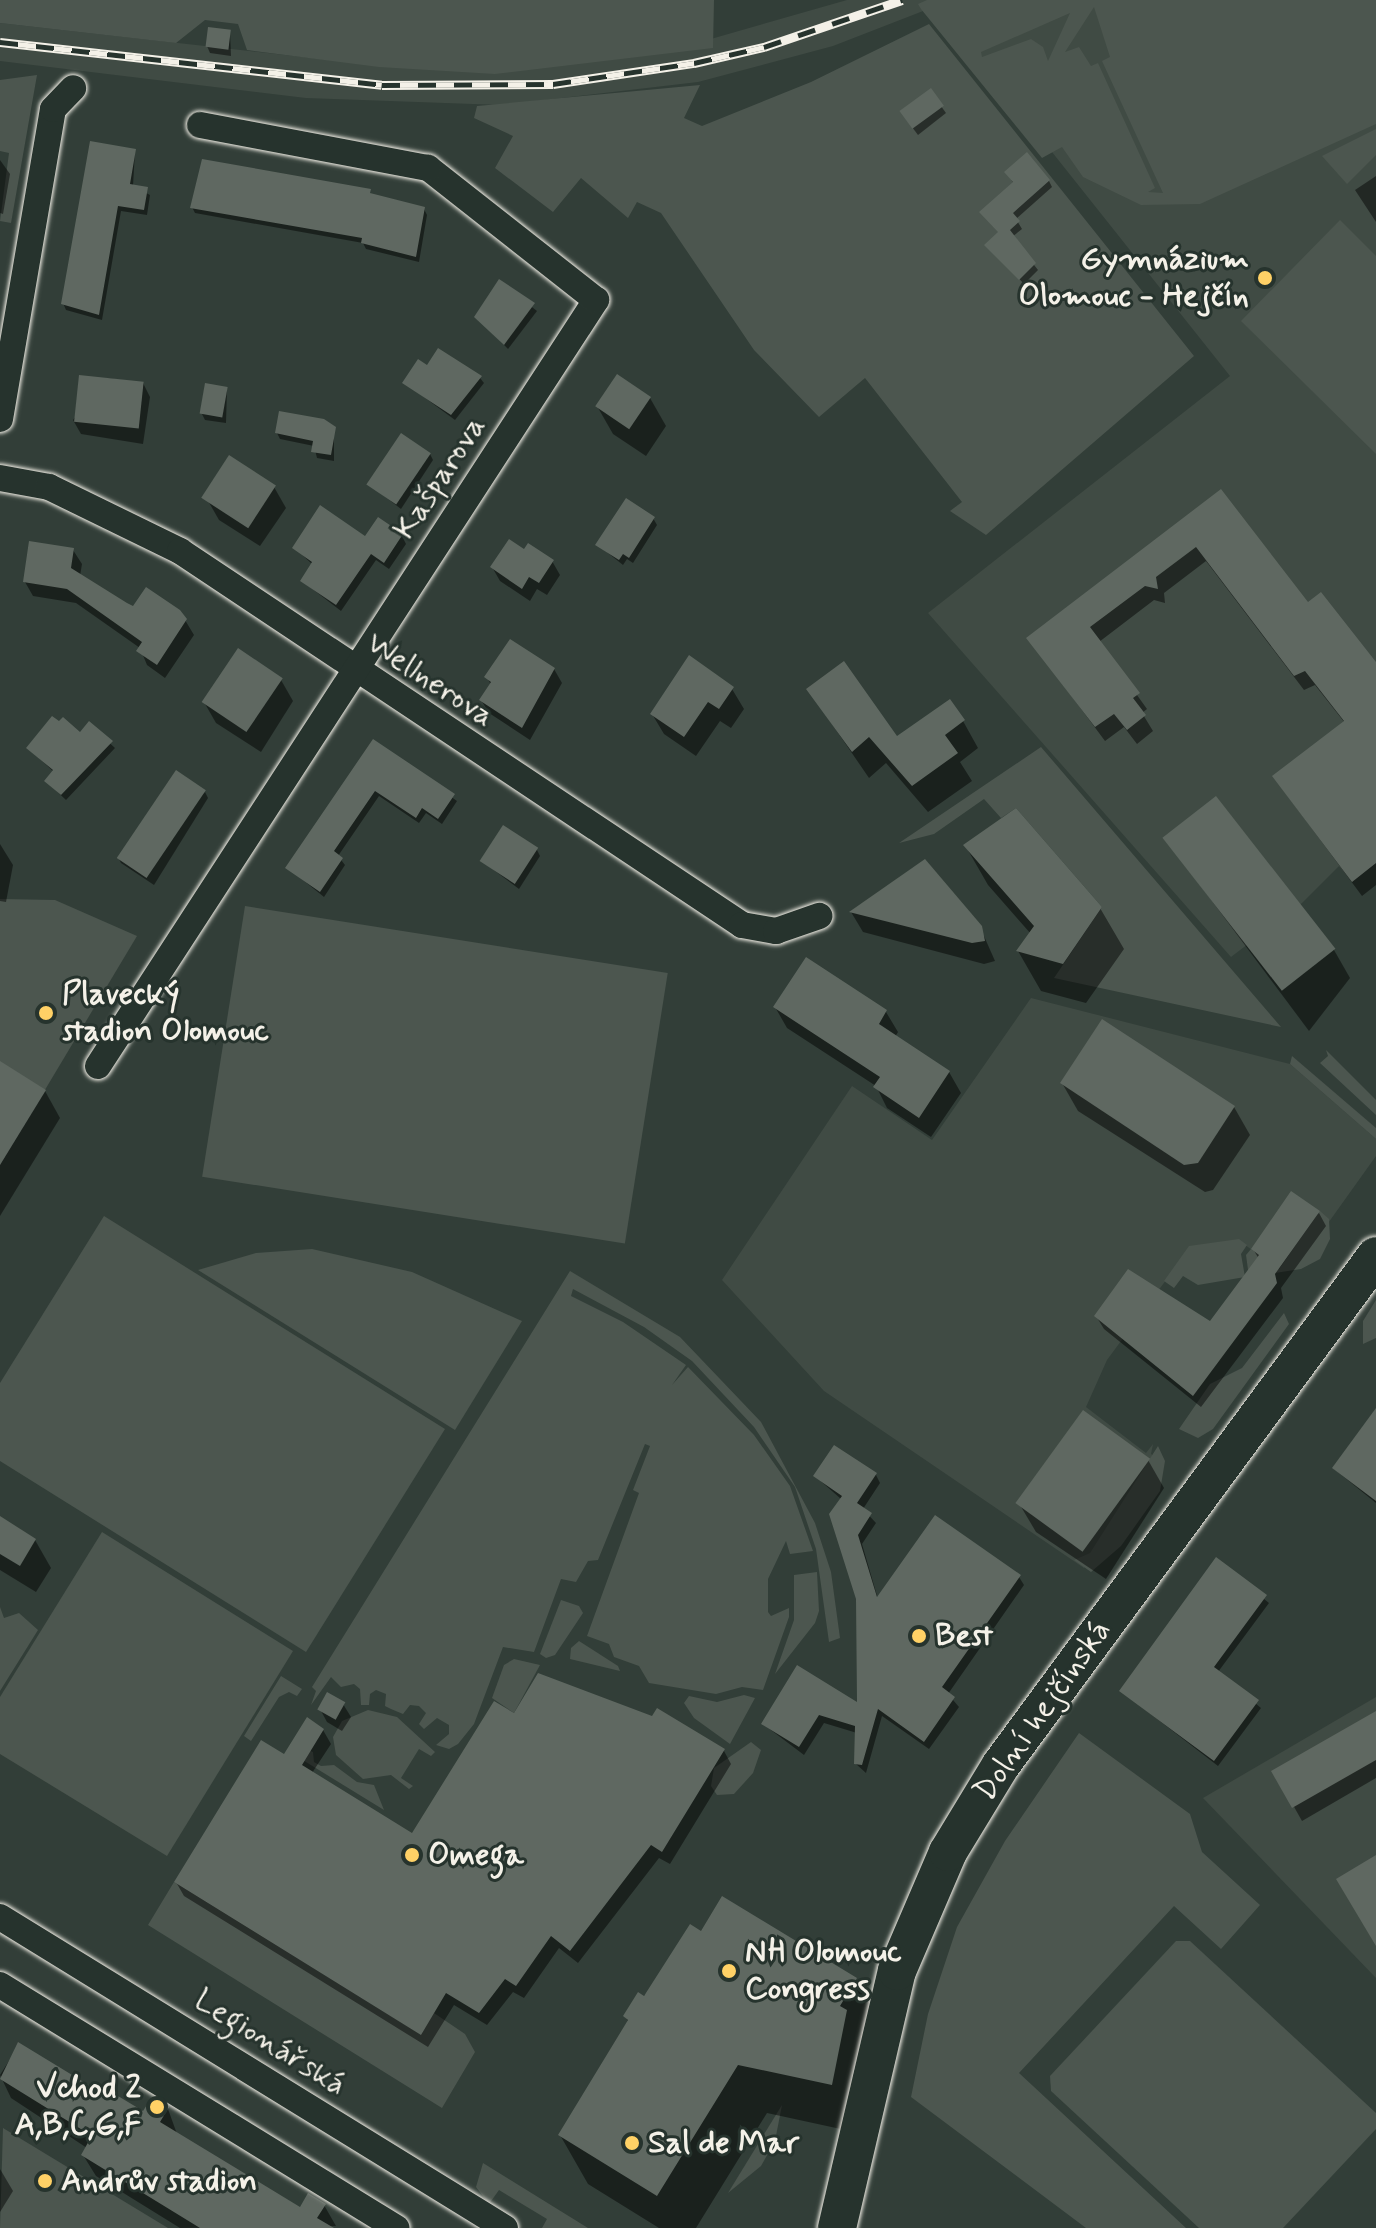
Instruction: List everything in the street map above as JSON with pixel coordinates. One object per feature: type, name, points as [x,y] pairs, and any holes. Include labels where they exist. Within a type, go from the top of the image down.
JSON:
[{"type":"main road","points":[[1349,1287],[1376,1229]]},
{"type":"main road","name":"Dolní hejčínská","points":[[837,2228],[897,1971],[948,1852],[1001,1765],[1349,1287],[1376,1256]]},
{"type":"street","points":[[0,419],[53,109],[73,88]]},
{"type":"street","name":"Kašparova","points":[[98,1066],[596,300],[428,168],[200,125]]},
{"type":"street","name":"Wellnerova","points":[[0,478],[49,487],[119,517],[180,551],[355,671],[742,925],[776,931],[819,916]]},
{"type":"street","name":"Legionářská","points":[[0,1917],[505,2228]]},
{"type":"street","points":[[0,1985],[396,2228]]},
{"type":"shaded area","points":[[0,0],[714,0],[713,48],[495,74],[379,67],[247,50],[238,24],[205,20],[176,43],[0,23]]},
{"type":"shaded area","points":[[847,0],[1376,0],[1376,863],[1352,882],[1339,866],[1302,903],[1231,957],[928,613],[1230,376],[936,6],[833,46],[698,82],[501,105],[306,98],[0,61],[0,23],[384,66],[690,45]]},
{"type":"shaded area","points":[[927,0],[1376,0],[1376,124],[1200,204],[1141,205],[1083,177],[1062,147],[1042,158],[918,4]],"holes":[[[1094,7],[1110,57],[1102,61],[1163,193],[1148,192],[1155,188],[1098,63],[1091,66],[1079,47],[1065,52]],[[1070,13],[1048,61],[1043,47],[1031,39],[982,57],[981,52]]]},
{"type":"shaded area","points":[[929,24],[1194,356],[986,535],[950,511],[962,502],[865,378],[819,417],[754,350],[661,213],[637,202],[628,218],[581,178],[553,212],[495,168],[513,136],[474,118],[477,106],[700,85],[684,118],[702,126],[811,82]]},
{"type":"shaded area","points":[[37,75],[11,223],[0,221],[9,153],[0,151],[0,80]]},
{"type":"shaded area","points":[[1376,129],[1376,155],[1347,184],[1322,156]]},
{"type":"shaded area","points":[[1340,220],[1376,256],[1376,454],[1241,321]]},
{"type":"shaded area","points":[[1041,747],[1281,1027],[1054,978],[1102,907],[1016,808],[1001,818],[984,799],[934,834],[899,843]]},
{"type":"shaded area","name":"Plavecký stadion Olomouc","points":[[0,899],[55,900],[137,936],[0,1165]]},
{"type":"shaded area","points":[[245,906],[668,973],[625,1244],[202,1177]]},
{"type":"shaded area","points":[[1031,998],[1290,1064],[1376,1139],[1376,1156],[1306,1254],[1288,1255],[1279,1269],[1238,1240],[1189,1249],[1107,1360],[1086,1407],[1146,1453],[1153,1444],[1151,1454],[1157,1458],[1084,1568],[824,1391],[722,1280],[852,1086],[932,1140]]},
{"type":"shaded area","points":[[1326,1050],[1376,1100],[1376,1115],[1320,1063],[1328,1056]]},
{"type":"shaded area","points":[[1292,1056],[1376,1128],[1376,1139],[1290,1064]]},
{"type":"shaded area","points":[[1320,1211],[1329,1219],[1330,1239],[1320,1259],[1301,1269],[1249,1277],[1246,1255],[1251,1249],[1279,1269]]},
{"type":"shaded area","points":[[104,1216],[445,1429],[306,1652],[0,1461],[0,1383]]},
{"type":"shaded area","points":[[1239,1239],[1247,1245],[1241,1254],[1245,1277],[1198,1285],[1183,1276],[1174,1288],[1164,1281],[1189,1246]]},
{"type":"shaded area","points":[[312,1249],[412,1272],[522,1321],[455,1430],[198,1270],[256,1253]]},
{"type":"shaded area","points":[[570,1271],[680,1337],[761,1422],[815,1523],[831,1572],[840,1638],[829,1642],[816,1549],[795,1487],[754,1427],[692,1361],[644,1327],[573,1289],[571,1296],[623,1322],[686,1365],[672,1385],[688,1367],[754,1435],[790,1486],[813,1551],[790,1554],[786,1541],[768,1579],[768,1612],[771,1616],[789,1608],[789,1617],[763,1690],[742,1687],[716,1694],[649,1683],[639,1666],[614,1657],[609,1644],[587,1636],[639,1493],[633,1490],[650,1446],[645,1444],[598,1560],[588,1561],[576,1582],[561,1579],[534,1652],[503,1647],[474,1724],[458,1744],[449,1749],[436,1745],[449,1734],[449,1725],[437,1718],[424,1729],[419,1724],[426,1713],[419,1706],[410,1705],[403,1714],[385,1706],[386,1694],[376,1690],[370,1694],[369,1705],[361,1705],[360,1689],[354,1684],[341,1687],[331,1677],[311,1705],[316,1691],[312,1687]]},
{"type":"shaded area","points":[[1376,1300],[1376,1338],[1363,1344],[1363,1321]]},
{"type":"shaded area","points":[[1284,1313],[1289,1324],[1213,1429],[1198,1438],[1179,1429],[1210,1384],[1242,1368]]},
{"type":"shaded area","points":[[1158,1446],[1165,1461],[1160,1491],[1121,1546],[1091,1572],[1074,1560],[1090,1553]]},
{"type":"shaded area","points":[[102,1532],[293,1651],[167,1856],[0,1754],[0,1697]]},
{"type":"shaded area","points":[[817,1572],[819,1611],[815,1623],[775,1674],[794,1620],[794,1575]]},
{"type":"shaded area","points":[[561,1600],[579,1606],[583,1613],[555,1655],[546,1658],[540,1654]]},
{"type":"shaded area","points":[[0,1607],[4,1618],[19,1613],[38,1630],[0,1691]]},
{"type":"shaded area","points":[[579,1641],[618,1666],[620,1671],[570,1659],[571,1648]]},
{"type":"shaded area","points":[[514,1659],[540,1665],[514,1713],[492,1698],[504,1665]]},
{"type":"shaded area","points":[[281,1676],[302,1689],[297,1696],[289,1692],[279,1697],[251,1741],[244,1736]]},
{"type":"shaded area","points":[[744,1695],[755,1698],[730,1744],[694,1718],[684,1703],[689,1696],[717,1702]]},
{"type":"shaded area","points":[[1376,1697],[1376,1978],[1203,1798]]},
{"type":"shaded area","points":[[368,1710],[397,1717],[435,1752],[431,1756],[419,1749],[401,1778],[413,1786],[409,1789],[391,1775],[363,1779],[336,1755],[333,1737],[342,1721]]},
{"type":"shaded area","points":[[1079,1733],[1190,1814],[1202,1852],[1260,1905],[1221,1949],[1174,1906],[1019,2073],[1186,2228],[1086,2228],[911,2097],[928,2014],[957,1927],[1005,1841]]},
{"type":"shaded area","points":[[751,1742],[761,1750],[753,1773],[734,1794],[717,1795],[711,1786],[714,1768]]},
{"type":"shaded area","points":[[300,1747],[313,1752],[314,1762],[321,1766],[334,1765],[357,1782],[374,1785],[384,1810],[288,1751]]},
{"type":"shaded area","points":[[174,1882],[420,2034],[434,2013],[465,2034],[475,2052],[442,2108],[148,1925]]},
{"type":"shaded area","points":[[1176,1941],[1190,1941],[1376,2113],[1376,2129],[1283,2228],[1199,2228],[1051,2091],[1050,2076]]},
{"type":"shaded area","points":[[782,2105],[775,2141],[761,2166],[728,2193]]},
{"type":"shaded area","name":"Andrův stadion","points":[[3,2128],[168,2228],[0,2228]]},
{"type":"shaded area","points":[[483,2163],[588,2228],[542,2228],[547,2219],[499,2190],[489,2204],[476,2187]]},
{"type":"building","points":[[208,27],[231,30],[228,50],[206,47]]},
{"type":"building","points":[[931,88],[944,106],[912,129],[899,111]]},
{"type":"building","points":[[90,141],[136,149],[130,184],[148,187],[144,210],[118,206],[99,315],[61,304]]},
{"type":"building","points":[[1027,152],[1050,180],[1013,213],[1020,221],[1010,230],[1036,263],[1019,280],[984,245],[998,232],[979,212],[1013,182],[1004,172]]},
{"type":"building","points":[[202,159],[371,189],[370,193],[425,207],[416,257],[361,243],[362,238],[190,208]]},
{"type":"building","points":[[499,279],[535,303],[504,345],[474,317]]},
{"type":"building","points":[[438,348],[482,376],[451,415],[402,383],[418,359],[427,365]]},
{"type":"building","points":[[617,374],[651,397],[629,429],[595,406]]},
{"type":"building","points":[[79,375],[144,382],[139,429],[74,422]]},
{"type":"building","points":[[205,383],[228,387],[222,418],[200,414]]},
{"type":"building","points":[[279,411],[324,419],[336,427],[331,455],[311,452],[313,441],[275,433]]},
{"type":"building","points":[[401,433],[431,453],[396,505],[366,484]]},
{"type":"building","points":[[229,455],[276,485],[248,528],[201,498]]},
{"type":"building","points":[[1221,489],[1308,602],[1321,592],[1376,662],[1376,863],[1352,882],[1272,776],[1344,721],[1305,671],[1294,676],[1196,547],[1156,577],[1158,589],[1145,586],[1090,627],[1140,693],[1133,698],[1146,715],[1127,730],[1114,714],[1095,727],[1026,638]]},
{"type":"building","points":[[626,498],[655,517],[629,558],[623,554],[619,560],[595,545]]},
{"type":"building","points":[[320,505],[365,536],[378,517],[403,534],[384,563],[371,554],[336,605],[300,581],[312,562],[292,548]]},
{"type":"building","points":[[509,539],[524,549],[528,543],[554,560],[539,583],[529,577],[522,589],[490,567]]},
{"type":"building","points":[[29,541],[74,548],[71,568],[133,606],[146,587],[180,610],[187,619],[157,665],[136,651],[142,642],[67,589],[23,582]]},
{"type":"building","points":[[510,639],[555,668],[522,728],[479,700],[491,682],[484,677]]},
{"type":"building","points":[[238,648],[283,678],[246,732],[202,702]]},
{"type":"building","points":[[689,655],[734,687],[719,709],[708,702],[684,737],[650,714]]},
{"type":"building","points":[[844,661],[897,736],[950,699],[965,720],[945,735],[958,753],[912,786],[869,737],[852,752],[806,689]]},
{"type":"building","points":[[52,716],[59,721],[63,717],[80,732],[89,721],[113,741],[61,795],[44,781],[53,770],[26,748]]},
{"type":"building","points":[[373,739],[455,794],[438,819],[422,808],[416,818],[375,791],[334,851],[343,858],[320,892],[285,868]]},
{"type":"building","points":[[176,770],[206,790],[147,878],[117,858]]},
{"type":"building","points":[[1216,796],[1335,949],[1282,991],[1162,838]]},
{"type":"building","points":[[1016,808],[1102,907],[1063,964],[1016,951],[1034,926],[963,845]]},
{"type":"building","points":[[503,825],[538,848],[515,884],[480,861]]},
{"type":"building","points":[[925,859],[982,926],[985,941],[972,943],[849,912]]},
{"type":"building","points":[[806,957],[887,1010],[879,1024],[950,1071],[919,1118],[873,1087],[880,1077],[773,1007]]},
{"type":"building","points":[[1102,1019],[1235,1106],[1198,1163],[1184,1165],[1060,1083]]},
{"type":"building","points":[[0,1061],[46,1090],[0,1165]]},
{"type":"building","points":[[1291,1191],[1320,1211],[1275,1274],[1277,1283],[1193,1396],[1094,1316],[1128,1269],[1210,1321],[1259,1255],[1251,1249]]},
{"type":"building","points":[[1376,1408],[1376,1501],[1332,1468]]},
{"type":"building","points":[[1083,1410],[1150,1459],[1083,1552],[1015,1503]]},
{"type":"building","name":"Best","points":[[834,1445],[877,1473],[857,1503],[872,1513],[858,1535],[877,1597],[935,1515],[1021,1575],[942,1687],[955,1697],[924,1742],[878,1709],[862,1765],[854,1764],[855,1726],[819,1715],[799,1747],[761,1724],[797,1665],[857,1702],[856,1599],[829,1514],[842,1496],[813,1476]]},
{"type":"building","points":[[0,1516],[36,1539],[20,1566],[0,1554]]},
{"type":"building","points":[[1216,1557],[1267,1595],[1214,1667],[1259,1700],[1214,1761],[1119,1691]]},
{"type":"building","name":"Omega","points":[[538,1673],[652,1716],[657,1708],[725,1749],[662,1852],[651,1845],[570,1951],[551,1936],[516,1986],[505,1979],[479,2013],[446,1993],[421,2035],[174,1882],[261,1740],[284,1754],[307,1717],[324,1729],[302,1765],[412,1833],[494,1701],[514,1713]]},
{"type":"building","points":[[327,1692],[345,1702],[336,1720],[317,1709]]},
{"type":"building","points":[[1376,1711],[1376,1760],[1292,1808],[1271,1771]]},
{"type":"building","points":[[1376,1855],[1376,1946],[1336,1879]]},
{"type":"building","points":[[722,1896],[857,1978],[840,2006],[847,2010],[832,2085],[738,2065],[657,2196],[558,2135],[628,2020],[623,2016],[638,1992],[644,1996],[690,1924],[701,1931]]},
{"type":"building","points":[[18,2042],[105,2095],[108,2090],[143,2111],[152,2097],[169,2107],[160,2122],[300,2207],[308,2193],[326,2204],[317,2218],[334,2228],[200,2228],[81,2155],[90,2139],[84,2131],[0,2079]]},
{"type":"railway","points":[[0,42],[382,85],[553,84],[694,63],[764,47],[902,0]]},
{"type":"place","name":"Gymnázium Olomouc - Hejčín","points":[[1265,278]]},
{"type":"place","name":"Plavecký stadion Olomouc","points":[[46,1013]]},
{"type":"place","name":"Best","points":[[919,1636]]},
{"type":"place","name":"Omega","points":[[412,1855]]},
{"type":"place","name":"NH Olomouc Congress","points":[[729,1971]]},
{"type":"place","name":"Vchod 2 A,B,C,G,F","points":[[157,2107]]},
{"type":"place","name":"Sal de Mar","points":[[632,2143]]},
{"type":"place","name":"Andrův stadion","points":[[45,2181]]}]
